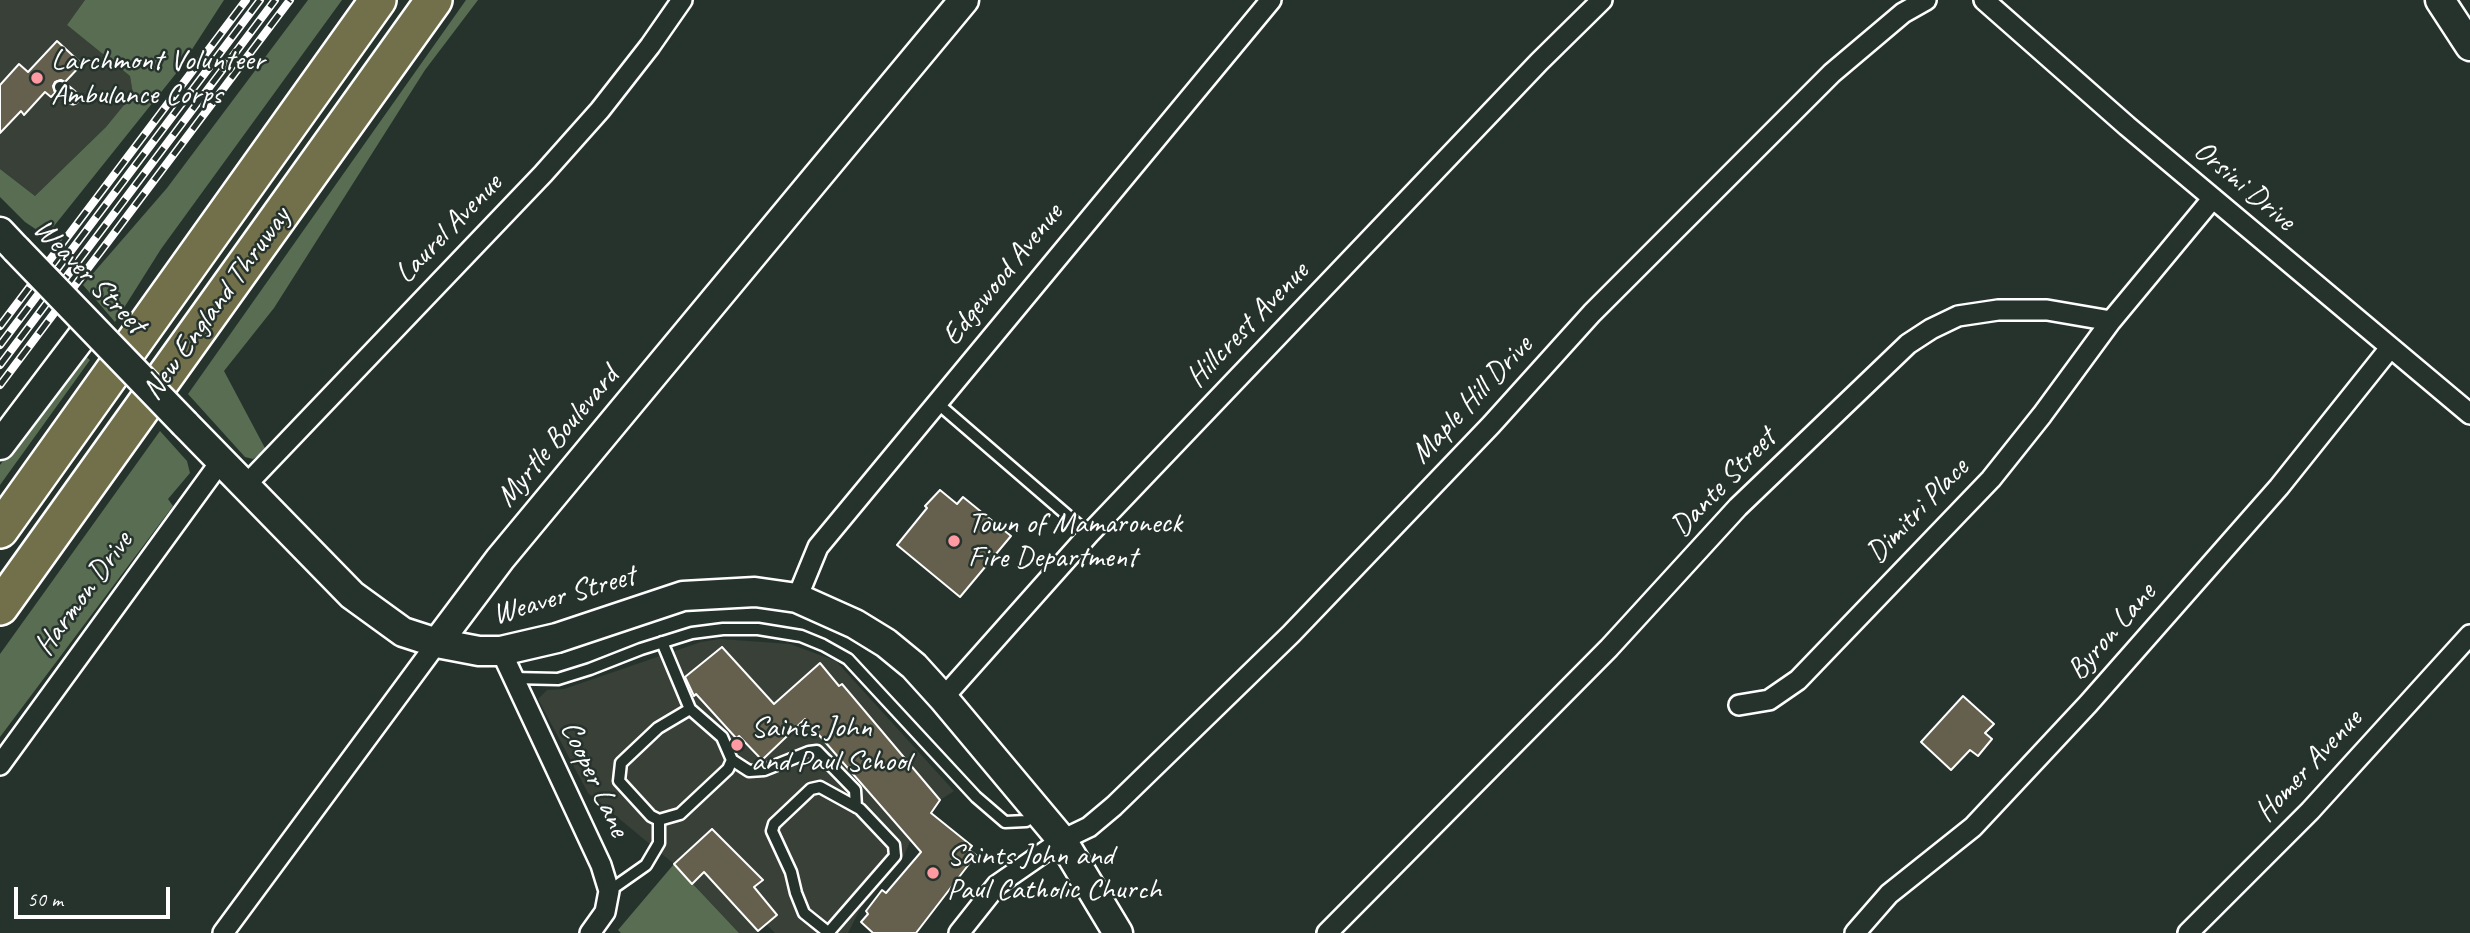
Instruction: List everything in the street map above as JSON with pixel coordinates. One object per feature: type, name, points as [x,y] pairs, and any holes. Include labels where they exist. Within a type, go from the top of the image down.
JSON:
[{"type":"highway","name":"New England Thruway","points":[[0,530],[378,0]]},
{"type":"highway","name":"New England Thruway","points":[[0,607],[434,0]]},
{"type":"main road","name":"Myrtle Boulevard","points":[[437,643],[500,559],[964,0]]},
{"type":"main road","points":[[2440,0],[2470,46]]},
{"type":"main road","name":"Weaver Street","points":[[8,241],[84,333],[185,424],[352,594],[403,632],[437,643],[479,651],[501,651],[557,638],[683,596],[755,592],[797,598],[855,624],[886,643],[914,666],[943,698],[1062,840],[1118,933]]},
{"type":"main road","points":[[0,445],[84,333]]},
{"type":"street","name":"Laurel Avenue","points":[[245,486],[552,165],[600,110],[650,46],[681,0]]},
{"type":"street","name":"Edgewood Avenue","points":[[797,598],[818,547],[1271,0]]},
{"type":"street","name":"Hillcrest Avenue","points":[[943,698],[1089,534],[1602,0]]},
{"type":"street","name":"Maple Hill Drive","points":[[959,933],[997,885],[1062,840],[1089,827],[1114,806],[1291,634],[1491,425],[1592,313],[1832,73],[1903,13],[1926,0]]},
{"type":"street","name":"Orsini Drive","points":[[1984,0],[2213,198],[2470,414]]},
{"type":"street","points":[[2111,321],[2213,198]]},
{"type":"street","name":"Dante Street","points":[[1327,933],[1600,658],[1738,507],[1908,344],[1958,316],[1998,310],[2047,310],[2111,321]]},
{"type":"street","name":"Dimitri Place","points":[[1739,705],[1769,700],[1798,680],[1991,479],[2111,321]]},
{"type":"street","name":"Byron Lane","points":[[1854,933],[1889,894],[1973,827],[2088,704],[2279,487],[2390,348]]},
{"type":"street","name":"Harmon Drive","points":[[0,765],[221,461]]},
{"type":"street","name":"Homer Avenue","points":[[2189,933],[2310,810],[2470,635]]},
{"type":"street","name":"Myrtle Boulevard","points":[[223,933],[437,643]]},
{"type":"street","name":"Cooper Lane","points":[[501,651],[601,865],[609,891]]},
{"type":"street","points":[[590,933],[605,912],[609,891]]},
{"type":"lane","points":[[60,87],[72,98]]},
{"type":"lane","points":[[936,402],[1089,534]]},
{"type":"lane","points":[[513,678],[558,679],[662,642],[723,629],[758,628],[801,636],[848,659],[975,797],[1005,822],[1026,821],[1039,813]]},
{"type":"lane","points":[[662,642],[690,709],[722,737],[732,760],[749,771],[764,770],[817,751],[855,790],[856,807]]},
{"type":"lane","points":[[690,709],[658,728],[621,763],[619,781],[651,816],[659,820],[680,814],[728,769],[732,760]]},
{"type":"lane","points":[[820,787],[856,807],[894,845],[895,856],[829,933],[804,913],[791,872],[772,831],[774,824],[811,789],[820,787]]},
{"type":"lane","points":[[609,891],[646,864],[659,843],[659,820]]},
{"type":"shaded area","points":[[0,0],[85,0],[67,25],[130,76],[133,94],[106,127],[35,196],[0,169]]},
{"type":"shaded area","name":"Saints John and Paul School","points":[[720,639],[790,644],[836,661],[954,791],[940,800],[911,840],[901,861],[860,909],[848,933],[775,933],[766,924],[756,933],[739,933],[674,864],[588,793],[538,699],[547,690],[564,689],[701,642]]},
{"type":"green space","points":[[85,0],[224,0],[178,71],[46,236],[25,222],[0,197],[0,169],[35,196],[106,127],[133,94],[130,76],[67,25]]},
{"type":"green space","points":[[308,0],[342,0],[161,249],[115,322],[83,285],[167,188]]},
{"type":"green space","points":[[466,0],[478,0],[425,70],[274,308],[224,371],[266,450],[253,459],[245,457],[188,394]]},
{"type":"green space","points":[[83,354],[90,360],[0,485],[0,465]]},
{"type":"green space","points":[[160,431],[187,461],[190,473],[168,499],[173,506],[0,737],[0,654]]},
{"type":"green space","points":[[674,864],[739,933],[621,933],[618,930]]},
{"type":"building","name":"Larchmont Volunteer Ambulance Corps","points":[[57,41],[82,64],[65,82],[55,82],[55,93],[51,97],[45,92],[24,115],[21,111],[0,133],[0,85],[19,64],[28,72]]},
{"type":"building","name":"Town of Mamaroneck Fire Department","points":[[940,490],[957,504],[963,497],[1011,536],[960,597],[897,545]]},
{"type":"building","points":[[722,647],[774,704],[820,663],[839,686],[842,684],[940,800],[931,813],[972,846],[969,850],[976,855],[916,933],[873,933],[861,922],[882,890],[886,893],[921,852],[805,719],[762,760],[739,736],[736,738],[696,694],[694,696],[685,677]]},
{"type":"building","points":[[1963,696],[1994,724],[1985,733],[1992,739],[1978,756],[1970,750],[1951,770],[1921,742]]},
{"type":"building","points":[[712,829],[763,880],[754,887],[777,915],[758,931],[704,872],[692,884],[674,864]]},
{"type":"railway","points":[[0,326],[246,0]]},
{"type":"railway","points":[[0,345],[260,0]]},
{"type":"railway","points":[[0,365],[275,0]]},
{"type":"railway","points":[[0,385],[290,0]]},
{"type":"place","name":"Larchmont Volunteer Ambulance Corps","points":[[37,78]]},
{"type":"place","name":"Town of Mamaroneck Fire Department","points":[[954,541]]},
{"type":"place","name":"Saints John and Paul School","points":[[737,745]]},
{"type":"place","name":"Saints John and Paul Catholic Church","points":[[933,873]]}]
